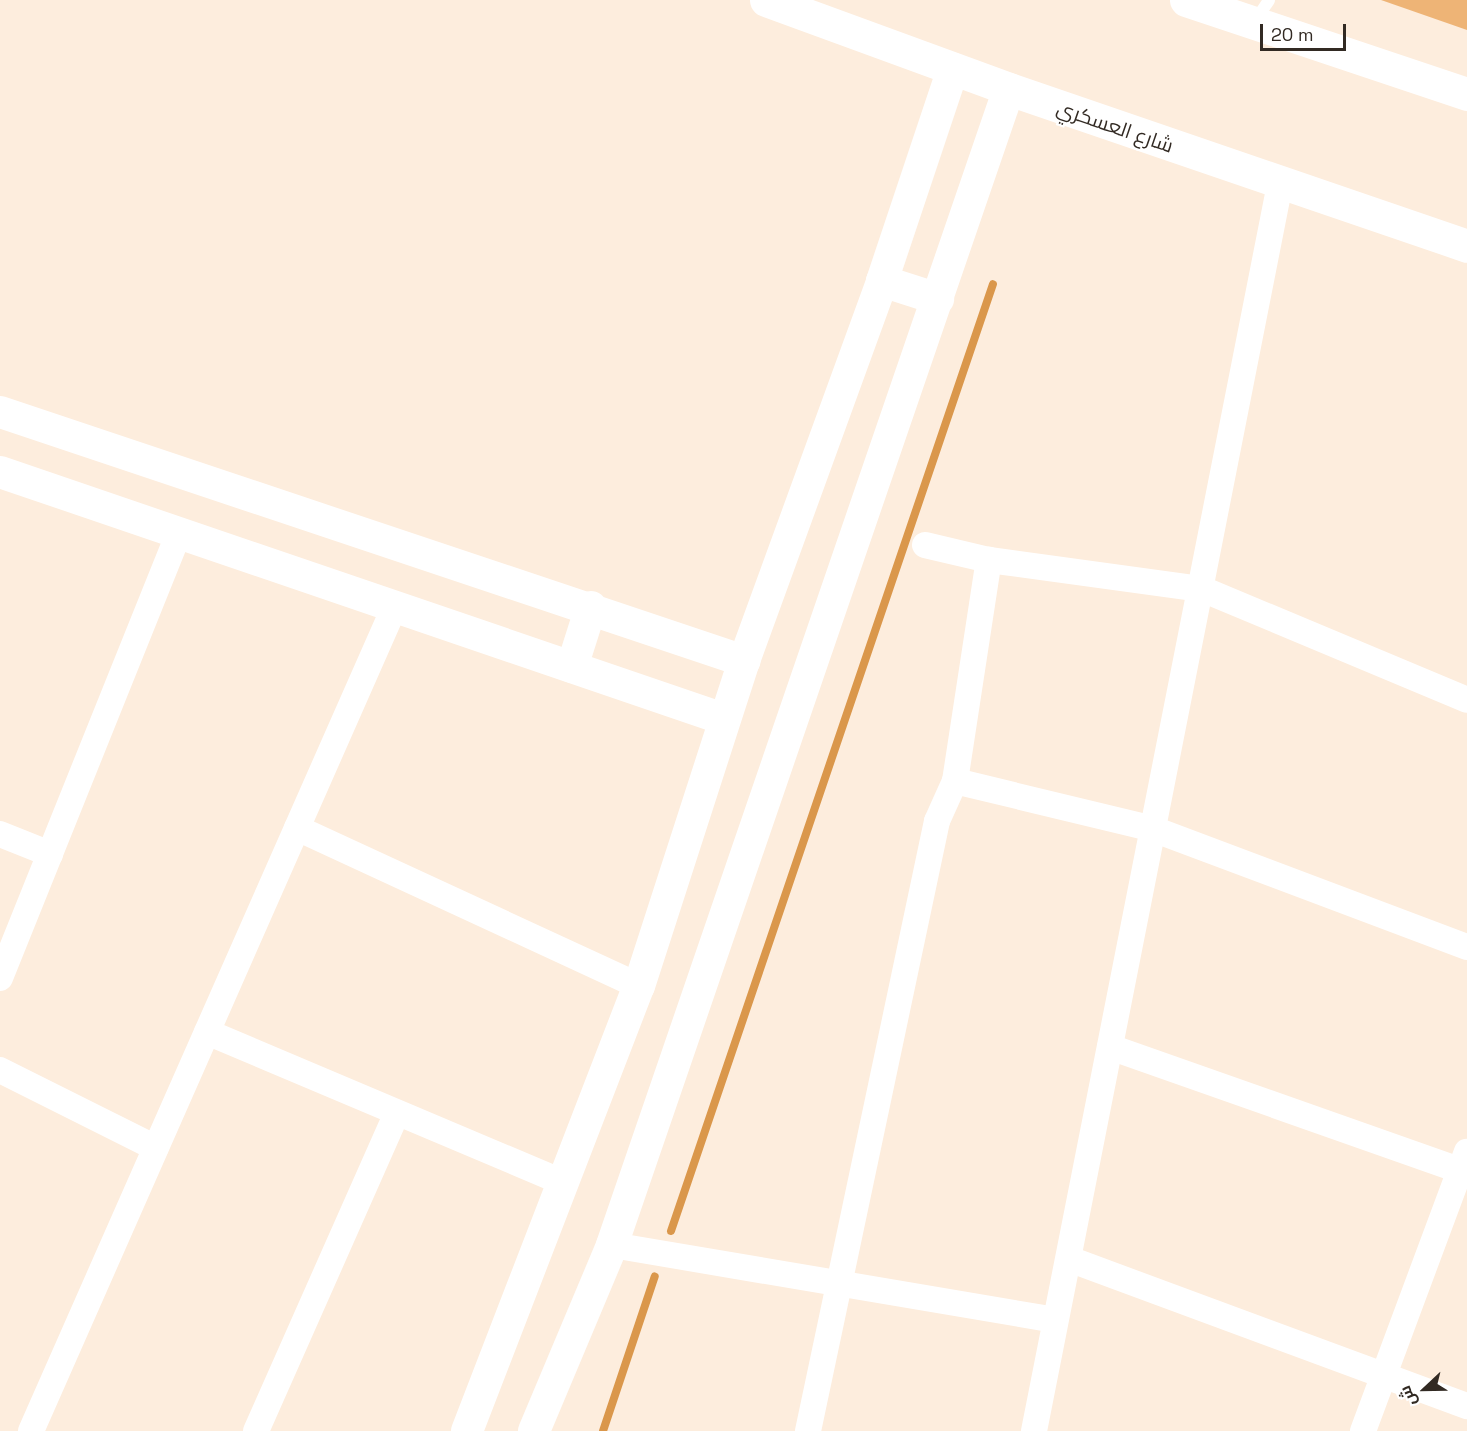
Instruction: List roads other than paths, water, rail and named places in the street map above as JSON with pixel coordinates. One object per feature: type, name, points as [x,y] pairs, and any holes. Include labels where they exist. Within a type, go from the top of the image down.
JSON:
[{"type":"main road","name":"شارع العسكري","points":[[766,0],[1009,89],[1280,184],[1467,246]]},
{"type":"main road","points":[[1186,0],[1262,11],[1467,94]]},
{"type":"street","points":[[467,1431],[639,986],[744,661],[882,281],[953,69]]},
{"type":"street","points":[[534,1431],[612,1245],[1009,89]]},
{"type":"street","points":[[1034,1431],[1202,589],[1280,184]]},
{"type":"street","points":[[882,281],[938,299]]},
{"type":"street","points":[[0,412],[591,607],[744,661]]},
{"type":"street","points":[[0,472],[178,536],[724,720]]},
{"type":"street","points":[[0,978],[178,536]]},
{"type":"street","points":[[925,544],[989,560],[1202,589],[1467,700]]},
{"type":"street","points":[[808,1431],[937,821],[955,781],[989,560]]},
{"type":"street","points":[[572,667],[591,607]]},
{"type":"street","points":[[31,1431],[394,608]]},
{"type":"street","points":[[955,781],[1153,829],[1467,947]]},
{"type":"street","points":[[297,828],[639,986]]},
{"type":"street","points":[[0,834],[50,854]]},
{"type":"street","points":[[207,1032],[564,1183]]},
{"type":"street","points":[[1110,1047],[1465,1165],[1363,1431]]},
{"type":"street","points":[[0,1070],[156,1148]]},
{"type":"street","points":[[256,1431],[397,1113]]},
{"type":"street","points":[[612,1245],[840,1286],[1055,1320]]},
{"type":"street","points":[[1069,1259],[1467,1406]]},
{"type":"waterway","points":[[671,1231],[993,284]]},
{"type":"waterway","points":[[603,1431],[655,1276]]}]
